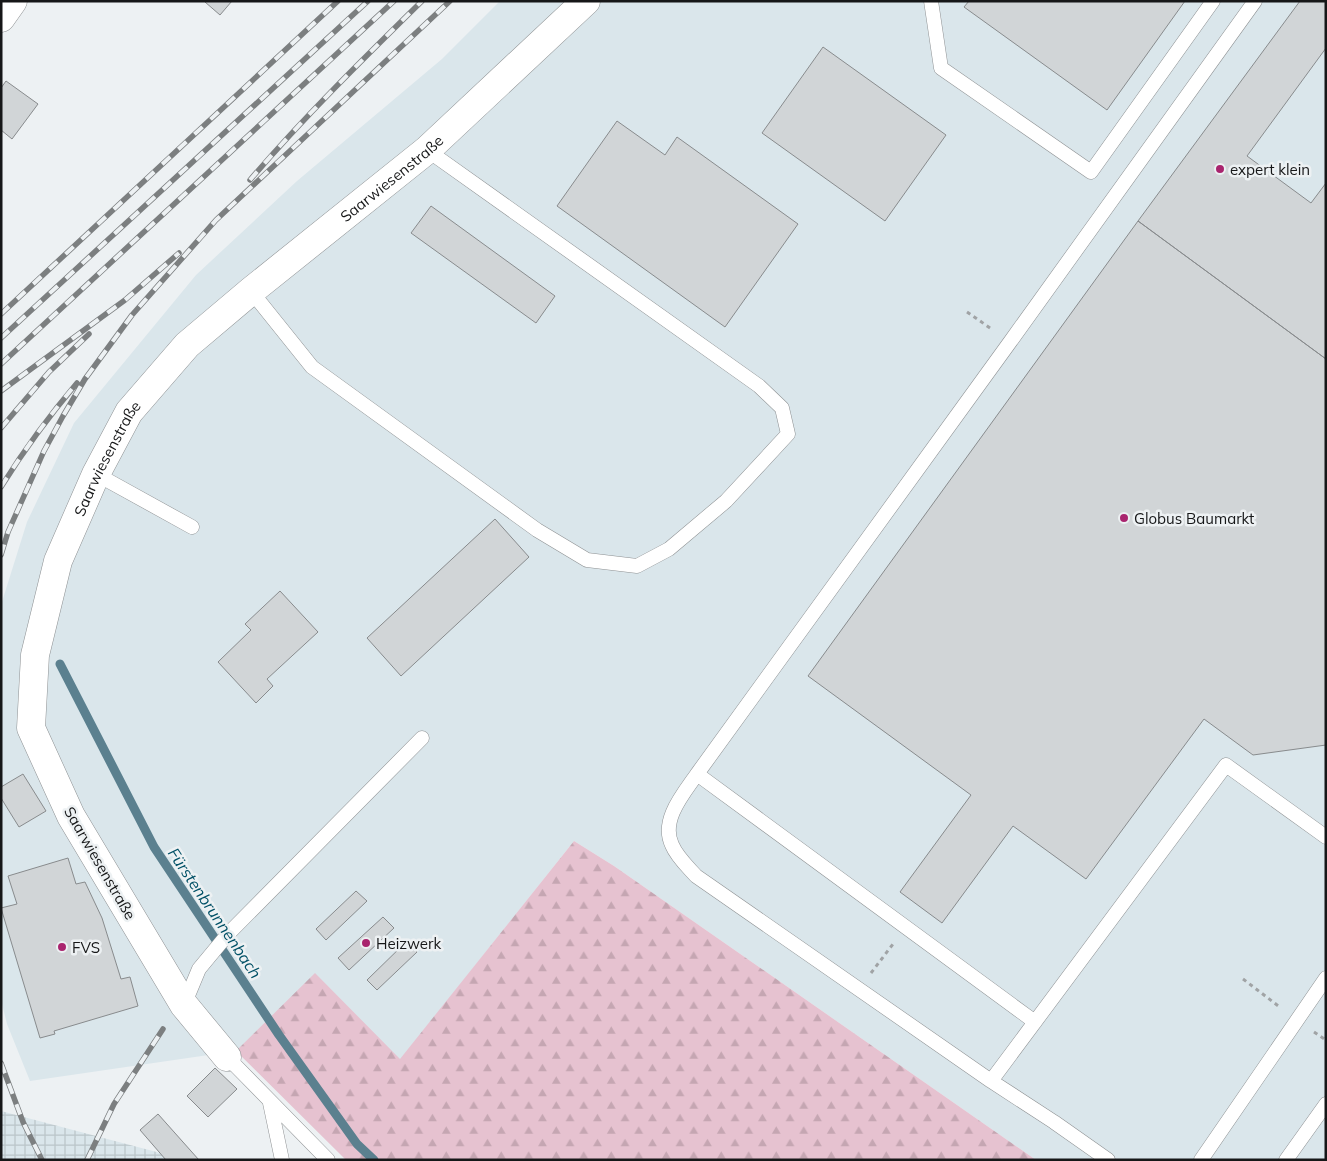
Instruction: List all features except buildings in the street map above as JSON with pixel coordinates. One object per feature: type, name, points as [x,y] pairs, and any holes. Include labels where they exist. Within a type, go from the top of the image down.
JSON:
[{"type":"street","points":[[1,18],[13,1]]},
{"type":"street","name":"Saarwiesenstraße","points":[[227,1057],[184,1005],[71,816],[32,728],[35,655],[58,561],[96,474],[129,412],[187,345],[251,291],[427,150],[586,1]]},
{"type":"lane","points":[[931,1],[941,68],[1091,172],[1213,1]]},
{"type":"lane","points":[[1108,1160],[696,876],[680,858],[671,844],[668,828],[673,812],[697,774],[1255,1]]},
{"type":"lane","points":[[251,291],[312,367],[537,530],[587,560],[637,566],[669,549],[726,501],[788,434],[782,408],[759,386],[427,150]]},
{"type":"lane","points":[[96,474],[192,528]]},
{"type":"lane","points":[[184,1005],[199,969],[228,934],[422,738]]},
{"type":"lane","points":[[991,1081],[1226,765],[1326,837]]},
{"type":"lane","points":[[697,774],[1035,1022]]},
{"type":"lane","points":[[1201,1160],[1326,978]]},
{"type":"lane","points":[[227,1057],[270,1103],[328,1160]]},
{"type":"lane","points":[[270,1103],[282,1160]]},
{"type":"lane","points":[[1286,1160],[1326,1104]]},
{"type":"path","points":[[967,312],[1010,342]]},
{"type":"path","points":[[859,990],[906,927]]},
{"type":"shaded area","points":[[500,1],[1326,1],[1326,1160],[1036,1160],[614,866],[574,841],[400,1060],[236,1051],[30,1081],[7,1024],[1,1000],[1,605],[27,522],[74,423],[196,275],[297,181],[442,59]]},
{"type":"shaded area","points":[[1,1111],[187,1160],[1,1160]]},
{"type":"green space","points":[[574,841],[614,866],[1036,1160],[346,1160],[236,1051],[315,973],[400,1059]]},
{"type":"waterway","name":"Fürstenbrunnenbach","points":[[60,664],[154,847],[279,1035],[357,1144],[374,1160]]},
{"type":"railway","points":[[1,314],[338,1]]},
{"type":"railway","points":[[1,338],[368,1]]},
{"type":"railway","points":[[1,364],[394,1]]},
{"type":"railway","points":[[250,180],[313,111],[422,1]]},
{"type":"railway","points":[[1,555],[8,532],[44,451],[63,416],[85,379],[132,315],[216,220],[450,1]]},
{"type":"railway","points":[[1,391],[125,300],[179,253]]},
{"type":"railway","points":[[1,428],[49,372],[89,334]]},
{"type":"railway","points":[[1,487],[37,434],[77,383]]},
{"type":"railway","points":[[87,1160],[114,1104],[163,1029]]},
{"type":"railway","points":[[1,1063],[23,1122],[42,1160]]},
{"type":"place","name":"expert klein","points":[[1220,169]]},
{"type":"place","name":"Globus Baumarkt","points":[[1124,518]]},
{"type":"place","name":"Heizwerk","points":[[366,943]]},
{"type":"place","name":"FVS","points":[[62,947]]}]
